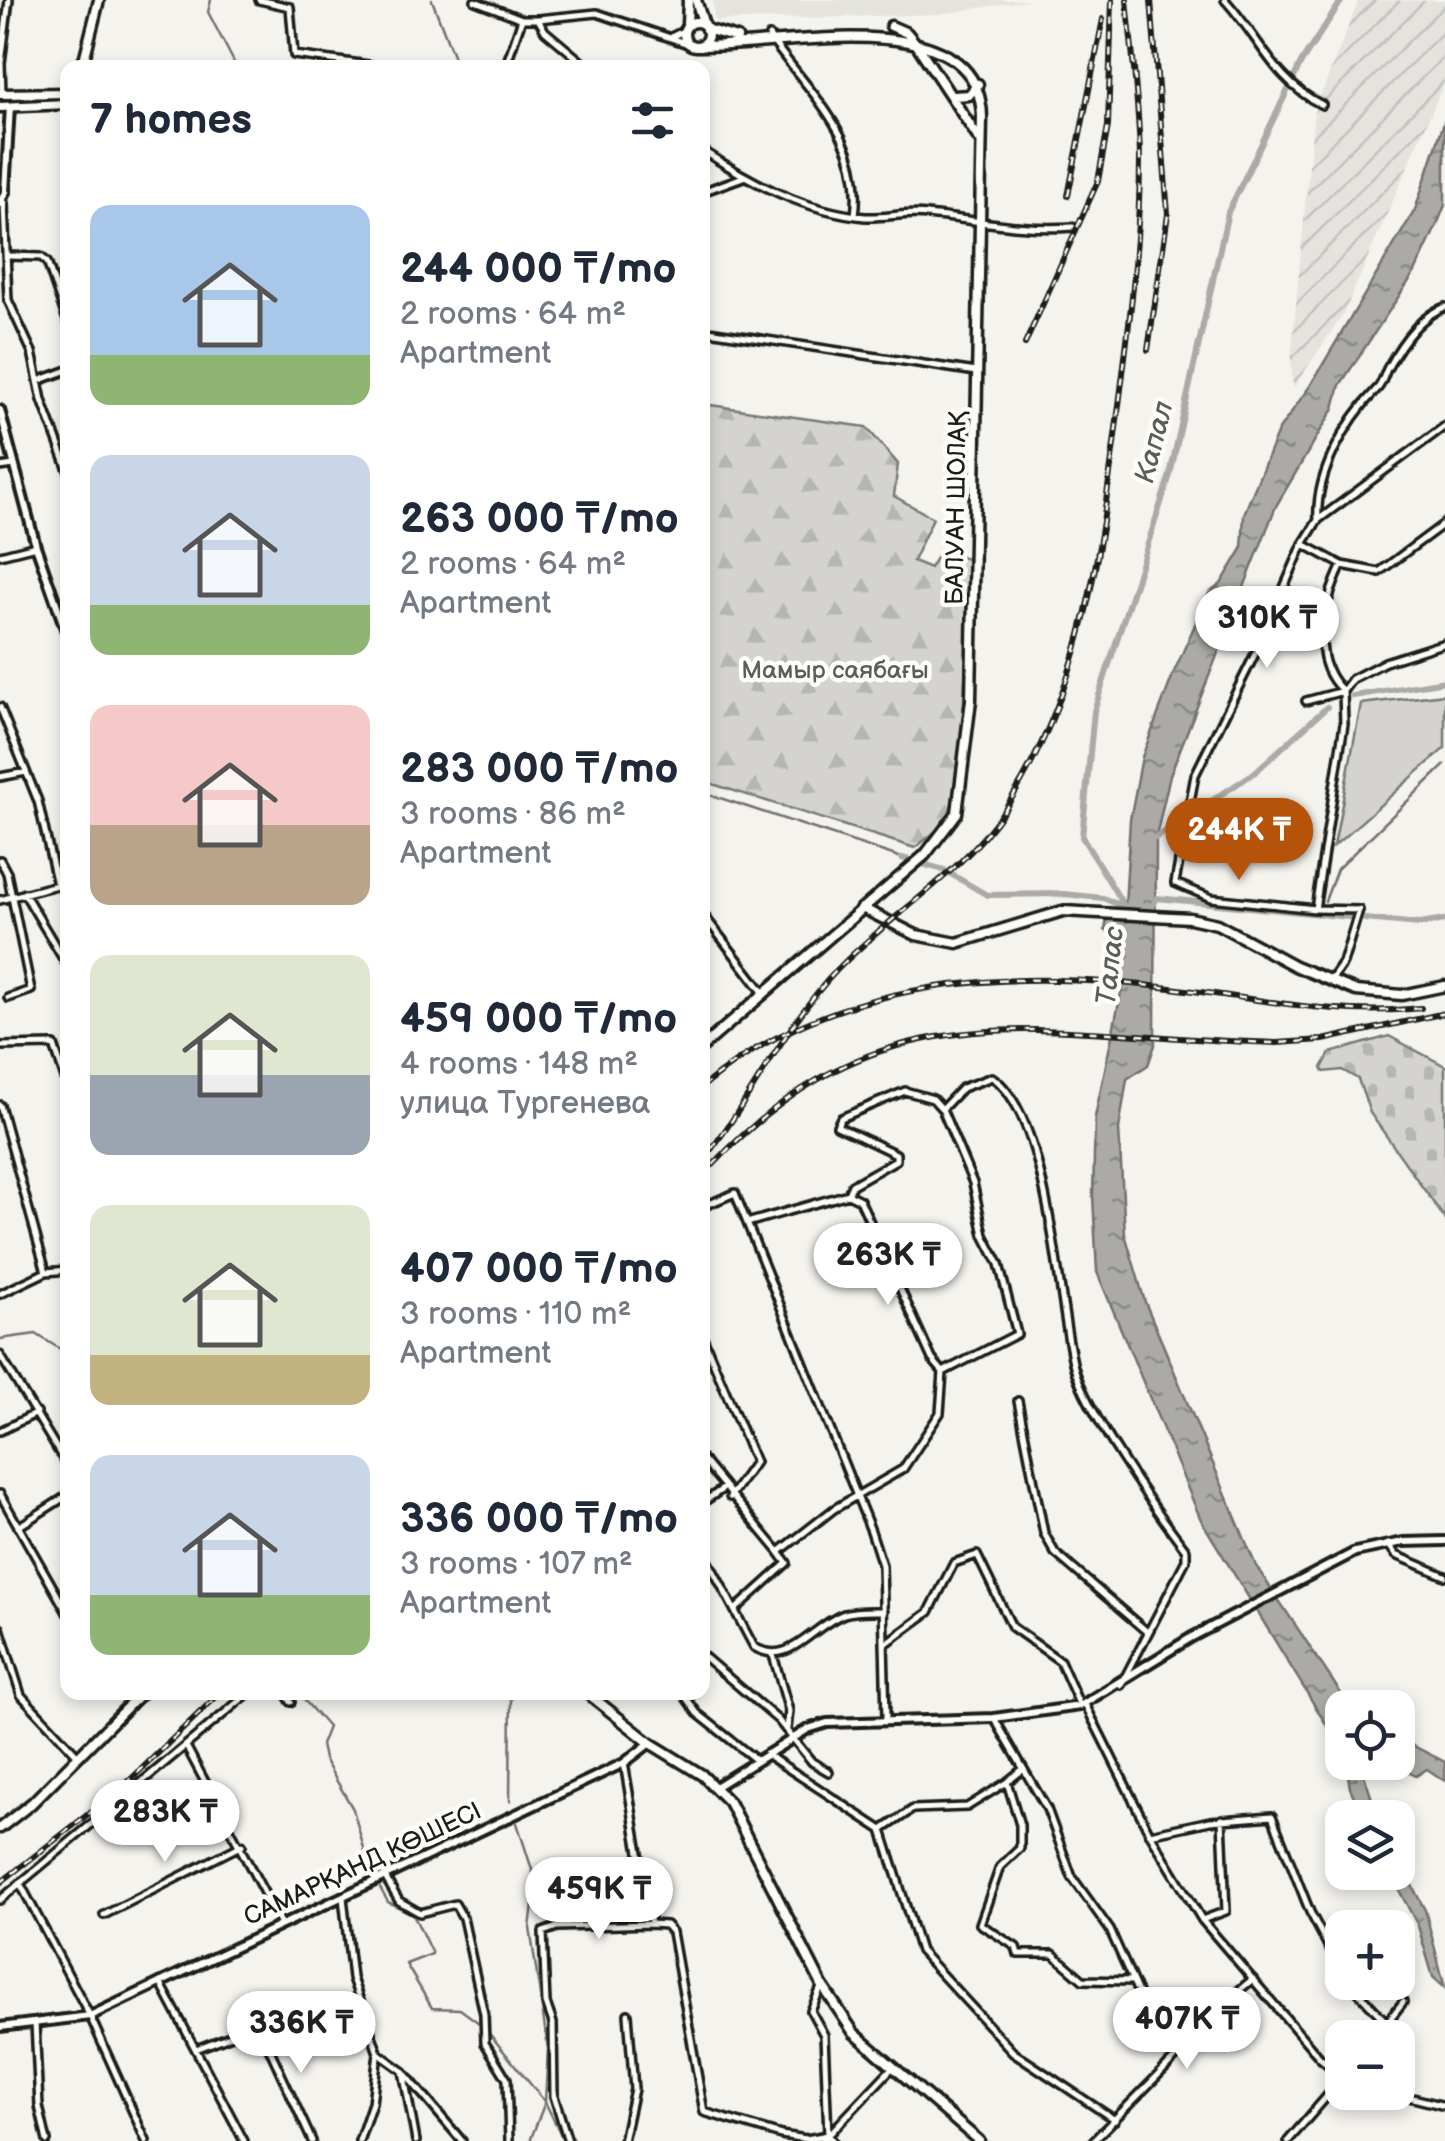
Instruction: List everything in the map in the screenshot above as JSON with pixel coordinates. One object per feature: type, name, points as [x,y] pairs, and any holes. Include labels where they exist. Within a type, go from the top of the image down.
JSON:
[{"type":"main road","points":[[84,60],[99,0]]},
{"type":"main road","points":[[688,0],[685,39],[694,45],[868,26]]},
{"type":"main road","points":[[694,45],[707,38],[696,0]]},
{"type":"main road","points":[[686,28],[695,22],[728,38],[752,38]]},
{"type":"main road","points":[[918,45],[919,28],[882,24],[907,33],[918,45],[976,128],[981,150]]},
{"type":"main road","name":"БАЛУАН ШОЛАҚ","points":[[862,908],[925,855],[957,813],[964,779],[971,681],[981,150],[978,84],[966,55]]},
{"type":"main road","points":[[954,96],[969,96],[978,84]]},
{"type":"main road","points":[[1,94],[60,93]]},
{"type":"main road","points":[[0,107],[60,104]]},
{"type":"main road","points":[[710,1040],[862,908],[916,935],[957,943],[1050,914],[1104,911],[1172,916],[1217,924],[1331,982],[1379,995],[1445,986]]},
{"type":"main road","points":[[0,1828],[134,1700]]},
{"type":"main road","points":[[596,1700],[650,1743],[715,1786],[738,1818],[822,1985],[854,2033],[891,2069],[979,2141]]},
{"type":"street","points":[[1,94],[0,63],[9,0]]},
{"type":"street","points":[[259,0],[290,7],[294,55],[331,60]]},
{"type":"street","points":[[1225,0],[1250,26],[1266,60],[1287,84],[1322,105]]},
{"type":"street","points":[[476,1],[522,18],[597,13],[694,45]]},
{"type":"street","points":[[508,60],[522,18]]},
{"type":"street","points":[[538,19],[545,31],[579,60]]},
{"type":"street","points":[[670,37],[686,28]]},
{"type":"street","points":[[768,36],[804,88],[834,118],[846,140],[858,195],[855,214]]},
{"type":"street","points":[[10,106],[2,204],[9,256],[8,300],[32,352],[60,446]]},
{"type":"street","points":[[710,155],[742,177],[804,204],[855,214],[924,214],[980,224],[1073,227]]},
{"type":"street","points":[[710,189],[742,177]]},
{"type":"street","points":[[9,256],[41,257],[47,262],[60,299]]},
{"type":"street","points":[[1318,520],[1316,495],[1321,479],[1362,403],[1380,388],[1394,356],[1419,324],[1445,307]]},
{"type":"street","points":[[710,331],[977,372]]},
{"type":"street","points":[[38,381],[60,373]]},
{"type":"street","points":[[0,410],[36,546],[60,615]]},
{"type":"street","points":[[1331,982],[1343,963],[1359,910],[1211,898],[1175,883],[1181,838],[1195,776],[1256,652],[1302,544],[1318,520],[1445,426]]},
{"type":"street","points":[[0,467],[14,465]]},
{"type":"street","points":[[1302,544],[1342,566],[1379,572],[1445,523]]},
{"type":"street","points":[[0,555],[36,546]]},
{"type":"street","points":[[1315,909],[1338,770],[1342,691],[1331,671],[1322,621],[1326,597],[1342,566]]},
{"type":"street","points":[[1306,701],[1342,691],[1362,671],[1445,643]]},
{"type":"street","points":[[0,707],[27,772],[57,885]]},
{"type":"street","points":[[0,778],[27,772]]},
{"type":"street","points":[[0,860],[13,897],[31,990],[8,998]]},
{"type":"street","points":[[0,900],[60,884]]},
{"type":"street","points":[[24,893],[60,954]]},
{"type":"street","points":[[710,923],[763,992]]},
{"type":"street","points":[[0,1046],[54,1045],[60,1063]]},
{"type":"street","points":[[942,1109],[962,1088],[992,1077],[1005,1085],[1034,1149],[1059,1256],[1074,1366],[1123,1455],[1186,1550],[1186,1560],[1146,1630],[1121,1685]]},
{"type":"street","points":[[848,1194],[852,1185],[896,1160],[896,1154],[837,1126],[840,1118],[905,1092],[933,1098],[942,1109],[973,1183],[984,1235],[998,1264],[1017,1334],[944,1372]]},
{"type":"street","points":[[0,1105],[46,1272]]},
{"type":"street","points":[[710,1204],[735,1193],[882,1565],[886,1718]]},
{"type":"street","points":[[747,1222],[848,1194],[860,1200],[932,1359],[944,1372],[940,1413],[904,1469],[855,1495],[780,1552]]},
{"type":"street","points":[[0,1294],[46,1272],[60,1271]]},
{"type":"street","points":[[0,1354],[60,1453]]},
{"type":"street","points":[[710,1355],[754,1462],[730,1496]]},
{"type":"street","points":[[1018,1401],[1044,1533],[1055,1553],[1146,1630]]},
{"type":"street","points":[[0,1431],[37,1413]]},
{"type":"street","points":[[710,1469],[787,1563],[736,1609]]},
{"type":"street","points":[[710,1498],[724,1488]]},
{"type":"street","points":[[0,1494],[60,1600]]},
{"type":"street","points":[[18,1527],[60,1500]]},
{"type":"street","points":[[715,1786],[794,1737],[826,1723],[886,1718],[994,1718],[1083,1705],[1121,1685],[1161,1655],[1355,1552],[1388,1544],[1445,1541]]},
{"type":"street","points":[[1388,1544],[1396,1555],[1445,1576]]},
{"type":"street","points":[[884,1645],[929,1612],[954,1562],[977,1556],[1012,1627],[1060,1660],[1150,1834],[1202,1920],[1325,2063]]},
{"type":"street","points":[[710,1563],[754,1647],[770,1654],[780,1656],[843,1614],[884,1611]]},
{"type":"street","points":[[0,1628],[21,1696],[78,1757]]},
{"type":"street","points":[[770,1654],[789,1711],[786,1729]]},
{"type":"street","points":[[710,1662],[786,1729],[812,1762],[828,1772]]},
{"type":"street","points":[[0,1900],[22,1887],[163,1762],[187,1748],[241,1700]]},
{"type":"street","points":[[687,1700],[696,1713],[756,1760]]},
{"type":"street","points":[[994,1718],[1046,1809],[1072,1878],[1110,1930],[1144,2003],[1183,2034]]},
{"type":"street","name":"САМАРҚАНД КӨШЕСІ","points":[[0,2027],[90,2016],[624,1763],[650,1743]]},
{"type":"street","points":[[187,1748],[280,1923]]},
{"type":"street","points":[[766,1754],[882,1830],[920,1951],[1013,2052],[1115,2120]]},
{"type":"street","points":[[624,1763],[651,1924]]},
{"type":"street","points":[[882,1830],[913,1809],[967,1807],[1022,1770]]},
{"type":"street","points":[[1007,1782],[1020,1824],[1020,1848],[1000,1867],[980,1924],[1016,1947],[1018,1954],[1053,1954],[1083,1980],[1132,1981]]},
{"type":"street","points":[[1150,1834],[1222,1819],[1272,1816],[1325,1940]]},
{"type":"street","points":[[1202,1920],[1226,1911],[1222,1819]]},
{"type":"street","points":[[104,1915],[242,1846]]},
{"type":"street","points":[[384,1874],[399,1901],[420,1913],[455,1904],[463,1918],[484,2014],[485,2043],[507,2078],[510,2141]]},
{"type":"street","points":[[587,1874],[594,1925]]},
{"type":"street","points":[[22,1887],[90,2016],[146,2141]]},
{"type":"street","points":[[342,1894],[352,1978],[378,2053],[372,2103],[358,2141]]},
{"type":"street","points":[[568,2141],[554,2096],[553,2023],[546,2003],[544,1932],[594,1925],[666,1925],[672,1932],[704,2112],[780,2135],[828,2139],[891,2069]]},
{"type":"street","points":[[1092,2141],[1178,2056],[1188,2023],[1205,2018],[1254,1979]]},
{"type":"street","points":[[160,1982],[244,2141]]},
{"type":"street","points":[[822,1985],[811,2010],[824,2035],[828,2139]]},
{"type":"street","points":[[1366,2000],[1385,2020]]},
{"type":"street","points":[[1389,2020],[1403,2002]]},
{"type":"street","points":[[196,2049],[258,2025],[361,2007]]},
{"type":"street","points":[[623,2141],[634,2089],[628,2014]]},
{"type":"street","points":[[35,2022],[38,2106],[47,2141]]},
{"type":"street","points":[[258,2025],[312,2141]]},
{"type":"street","points":[[378,2053],[403,2071],[462,2141]]},
{"type":"street","points":[[403,2071],[416,2141]]},
{"type":"street","points":[[1288,2141],[1325,2098]]},
{"type":"street","points":[[1415,2098],[1445,2106]]},
{"type":"shaded area","points":[[713,0],[1029,0],[940,14],[714,21]]},
{"type":"shaded area","points":[[1359,0],[1445,1],[1445,81],[1343,315],[1293,388],[1291,359],[1314,112]]},
{"type":"green space","name":"Мамыр саябағы","points":[[710,405],[866,427],[898,464],[894,496],[933,518],[913,561],[930,568],[940,551],[971,560],[960,779],[946,823],[915,848],[710,783]]},
{"type":"green space","points":[[1445,694],[1445,748],[1334,846],[1361,704]]},
{"type":"green space","points":[[1389,1036],[1445,1066],[1445,1219],[1370,1113],[1358,1079],[1342,1070],[1324,1072],[1322,1068],[1330,1053]]},
{"type":"water","points":[[1445,119],[1445,205],[1437,225],[1415,272],[1340,385],[1334,408],[1276,506],[1170,775],[1156,837],[1155,1045],[1148,1065],[1127,1079],[1119,1129],[1125,1234],[1145,1302],[1256,1566],[1339,1690],[1325,1690],[1325,1722],[1201,1520],[1097,1272],[1093,1196],[1095,1117],[1123,983],[1112,935],[1105,930],[1108,912],[1125,906],[1130,820],[1142,757],[1174,672],[1209,593],[1221,584],[1242,549],[1244,514],[1278,431],[1310,386],[1415,210]]},
{"type":"water","points":[[1415,1747],[1445,1762],[1445,1781],[1427,1769],[1416,1776]]},
{"type":"water","points":[[1349,1780],[1366,1780],[1372,1800],[1355,1800]]},
{"type":"water","points":[[1399,1890],[1414,1890],[1425,1910],[1445,1988],[1433,1977],[1415,1910],[1410,1910]]},
{"type":"waterway","points":[[211,0],[208,12],[233,60]]},
{"type":"waterway","points":[[432,0],[455,60]]},
{"type":"waterway","name":"Капал","points":[[1124,906],[1082,837],[1094,711],[1170,475],[1228,212],[1302,61],[1342,0]]},
{"type":"waterway","points":[[1353,696],[1445,681]]},
{"type":"waterway","points":[[1152,840],[1254,773],[1327,707]]},
{"type":"waterway","points":[[1325,901],[1337,869],[1445,765]]},
{"type":"waterway","points":[[710,795],[902,858]]},
{"type":"waterway","points":[[902,858],[944,870],[987,895],[1064,894],[1103,898],[1124,907]]},
{"type":"waterway","points":[[1151,909],[1157,898],[1349,917]]},
{"type":"waterway","points":[[1365,919],[1420,924],[1445,920]]},
{"type":"waterway","points":[[0,1339],[36,1334],[60,1349]]},
{"type":"waterway","points":[[304,1700],[328,1727],[321,1745],[324,1759],[353,1809],[369,1867]]},
{"type":"waterway","points":[[510,1801],[511,1700]]},
{"type":"waterway","points":[[517,1823],[536,1882],[530,1928],[548,2049],[545,2102],[530,2141]]},
{"type":"waterway","points":[[380,1888],[388,1902],[413,1914],[432,1954],[406,1964],[432,2008],[460,2009],[483,2026]]},
{"type":"waterway","points":[[488,2032],[545,2102],[564,2141]]},
{"type":"railway","points":[[1025,344],[1098,181],[1108,126],[1112,0]]},
{"type":"railway","points":[[710,1151],[817,992],[858,949],[947,874],[987,833],[1030,766],[1067,678],[1100,540],[1135,265],[1140,158],[1127,0]]},
{"type":"railway","points":[[1148,350],[1168,214],[1151,0]]},
{"type":"railway","points":[[1068,196],[1103,19]]},
{"type":"railway","points":[[710,1081],[755,1049],[812,1021],[871,1000],[995,981],[1122,983],[1333,1009],[1421,1008]]},
{"type":"railway","points":[[713,1165],[778,1106],[843,1066],[909,1043],[976,1032],[1046,1030],[1277,1043],[1323,1040],[1445,1013]]},
{"type":"railway","points":[[0,1883],[124,1786],[213,1700]]},
{"type":"water label","name":"Талас","points":[[1109,966]]}]
